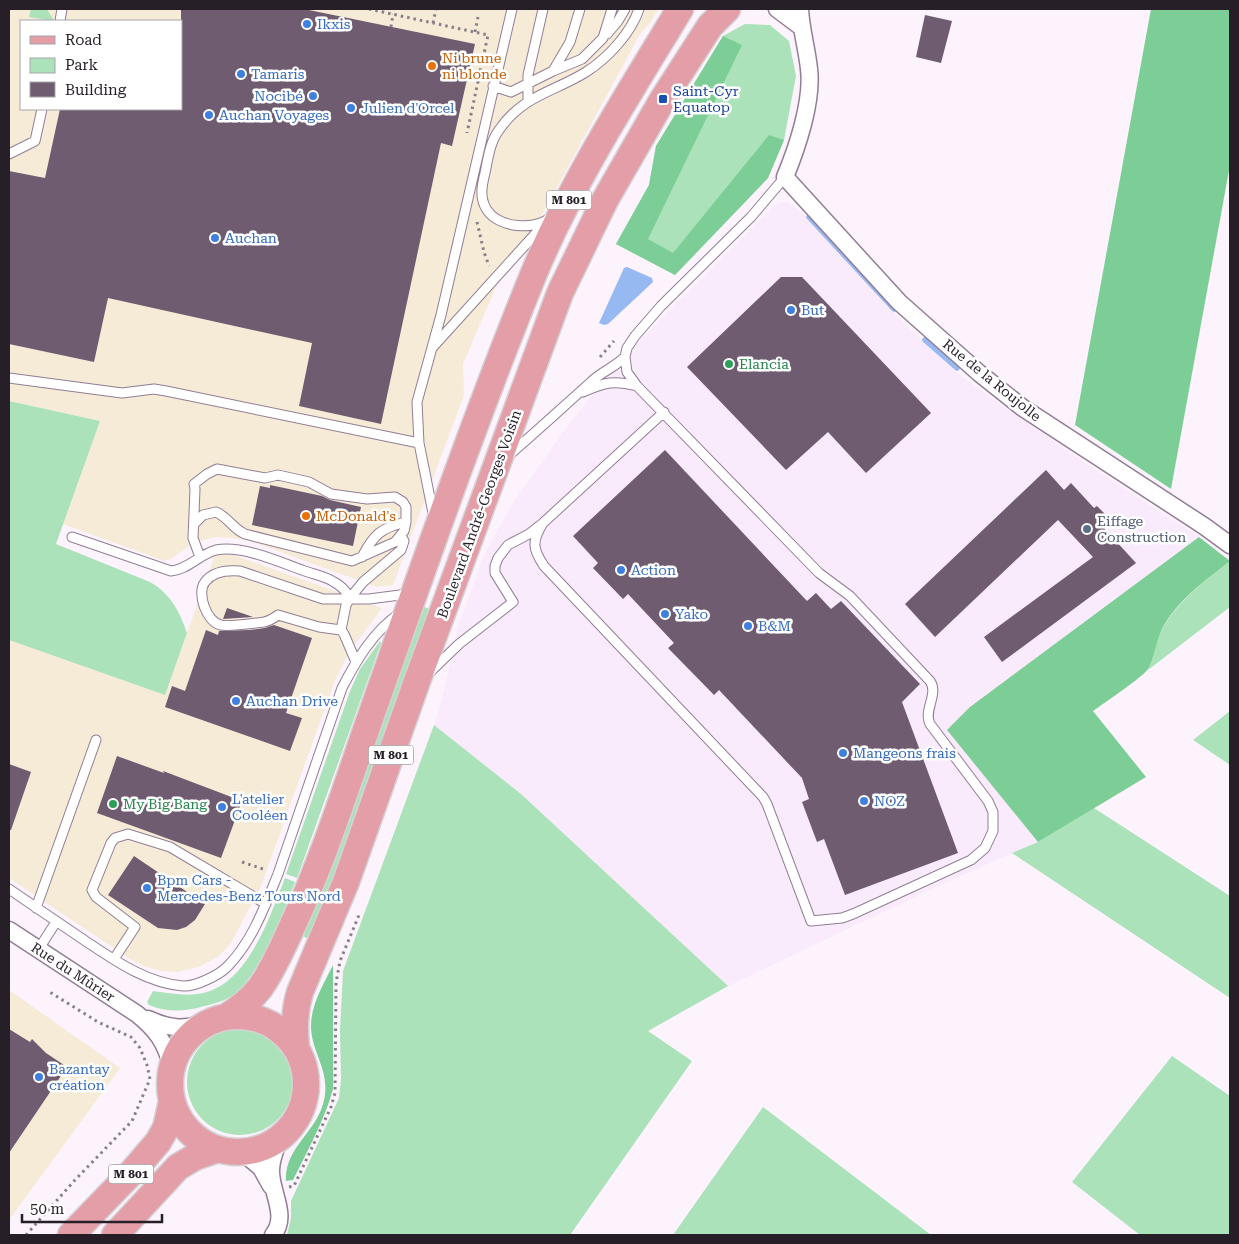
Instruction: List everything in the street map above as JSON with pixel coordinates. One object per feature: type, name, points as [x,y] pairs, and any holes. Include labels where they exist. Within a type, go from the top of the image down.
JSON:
[{"type":"main road","name":"M 801","points":[[230,1151],[202,1143],[189,1132],[179,1119],[172,1101],[170,1078],[172,1067],[180,1049],[192,1034],[246,1004],[261,987],[301,909],[436,530],[535,271],[568,202],[630,91],[680,9]]},
{"type":"main road","name":"Boulevard André-Georges Voisin","points":[[296,1047],[294,1024],[296,1005],[300,992],[346,882],[416,684],[560,293],[605,200],[663,99],[710,26],[727,9]]},
{"type":"main road","name":"M 801","points":[[115,1235],[178,1167],[195,1156],[261,1148],[279,1139],[293,1124],[301,1111],[306,1086],[304,1066],[296,1047],[282,1032],[265,1022],[246,1016],[217,1020]]},
{"type":"main road","name":"M 801","points":[[71,1235],[134,1170],[158,1142],[166,1128],[172,1101]]},
{"type":"street","points":[[777,9],[801,27]]},
{"type":"street","points":[[785,177],[804,120],[808,93],[809,70],[801,27],[800,9]]},
{"type":"street","name":"Rue de la Roujolle","points":[[785,177],[899,302],[979,373],[1023,408],[1230,545]]},
{"type":"street","name":"Rue du Mûrier","points":[[9,930],[151,1025],[159,1034],[167,1050],[172,1067]]},
{"type":"street","name":"Rue du Mûrier","points":[[137,1014],[162,1026],[176,1029],[188,1028],[217,1020]]},
{"type":"street","points":[[273,1235],[276,1231],[280,1214],[280,1190],[271,1170],[279,1139]]},
{"type":"street","points":[[230,1151],[261,1168],[280,1190]]},
{"type":"lane","points":[[436,530],[418,443],[416,402],[441,314],[512,9]]},
{"type":"lane","points":[[528,101],[528,75],[543,9]]},
{"type":"lane","points":[[553,71],[570,42],[580,9]]},
{"type":"lane","points":[[603,38],[612,9]]},
{"type":"lane","points":[[493,86],[511,92],[582,59],[618,21],[625,9]]},
{"type":"lane","points":[[546,222],[520,226],[502,223],[487,210],[482,196],[483,181],[492,142],[507,120],[528,101],[577,77],[606,56],[630,28],[639,9]]},
{"type":"lane","points":[[9,154],[35,142],[42,110]]},
{"type":"lane","points":[[543,523],[535,535],[534,543],[538,557],[544,566],[768,804],[811,920],[833,919],[853,914],[960,866],[979,855],[985,848],[994,831],[993,812],[981,790],[930,724],[927,714],[933,690],[930,681],[850,596],[819,573],[637,386],[627,372],[627,348],[635,336],[655,313],[751,217],[785,177]]},
{"type":"lane","points":[[430,350],[546,222],[568,202]]},
{"type":"lane","points":[[497,463],[530,437],[592,380],[617,365],[626,357]]},
{"type":"lane","points":[[9,378],[122,393],[154,389],[418,443]]},
{"type":"lane","points":[[578,394],[602,384],[621,382],[637,386]]},
{"type":"lane","points":[[416,684],[459,644],[513,602],[495,573],[498,558],[508,545],[529,534],[543,523],[664,412]]},
{"type":"lane","points":[[194,524],[203,515],[216,512],[224,517],[234,528],[245,534],[346,560],[357,560],[395,542],[406,522],[406,507],[403,502],[395,497],[366,499],[331,494],[309,482],[278,475],[265,478],[217,469],[206,474],[194,484],[193,538],[200,557]]},
{"type":"lane","points":[[362,557],[369,543],[381,530],[406,522]]},
{"type":"lane","points":[[356,662],[341,630],[346,605],[362,582],[402,550],[404,542],[400,536]]},
{"type":"lane","points":[[72,537],[171,571],[177,571],[200,557],[217,550],[253,553],[333,581],[346,590],[350,598]]},
{"type":"lane","points":[[341,630],[319,627],[278,616],[265,621],[221,626],[212,621],[207,614],[202,598],[203,586],[208,579],[224,571],[240,571],[322,599],[369,599],[400,595],[413,598]]},
{"type":"lane","points":[[9,889],[56,922],[144,976],[184,986],[211,979],[227,968],[249,938],[266,904],[342,688],[356,662],[385,624],[413,598]]},
{"type":"lane","points":[[36,908],[96,740]]},
{"type":"lane","points":[[114,959],[135,927],[96,897],[92,890],[111,843],[121,836],[134,835],[170,847],[266,904]]},
{"type":"lane","points":[[38,950],[56,922]]},
{"type":"path","points":[[369,9],[488,35],[466,140]]},
{"type":"path","points":[[391,9],[391,26]]},
{"type":"path","points":[[433,23],[436,9]]},
{"type":"path","points":[[475,32],[478,17]]},
{"type":"path","points":[[477,218],[484,252],[491,271]]},
{"type":"path","points":[[242,862],[271,872]]},
{"type":"path","points":[[280,1190],[294,1186],[331,1107],[335,1093],[336,983],[340,961],[360,910]]},
{"type":"path","name":"Rue du Mûrier","points":[[26,1235],[75,1180],[132,1121],[150,1079],[140,1048],[131,1037],[98,1022],[48,991]]},
{"type":"shaded area","points":[[9,9],[659,9],[640,34],[530,237],[507,261],[463,364],[464,395],[393,585],[377,587],[250,541],[232,538],[215,537],[192,544],[171,559],[164,561],[63,524],[100,421],[9,401]]},
{"type":"shaded area","points":[[781,202],[788,202],[802,212],[896,316],[955,371],[1082,461],[1199,537],[970,707],[948,729],[1038,842],[940,885],[728,986],[521,794],[434,725],[441,704],[458,627],[484,555],[512,504],[609,372],[741,239]]},
{"type":"shaded area","points":[[217,549],[382,608],[350,651],[335,680],[261,886],[231,943],[219,956],[199,967],[177,972],[162,971],[146,967],[130,959],[9,878],[9,640],[165,695]]},
{"type":"shaded area","points":[[9,990],[120,1068],[9,1220]]},
{"type":"green space","points":[[31,9],[47,9],[53,20],[48,20],[29,17]]},
{"type":"green space","points":[[1151,9],[1230,9],[1230,165],[1171,489],[1075,425]]},
{"type":"green space","points":[[745,24],[770,25],[789,41],[796,76],[784,140],[768,178],[675,275],[616,244],[649,185],[656,146],[723,36]]},
{"type":"green space","points":[[723,36],[742,45],[648,239],[673,253],[769,135],[784,140],[768,178],[675,275],[616,244],[649,185],[656,146]]},
{"type":"green space","points":[[9,401],[100,421],[56,544],[150,582],[169,597],[187,633],[165,695],[9,640]]},
{"type":"green space","points":[[1199,537],[1230,561],[1201,584],[1175,609],[1162,629],[1150,665],[1145,673],[1093,711],[1146,777],[1038,842],[947,730],[970,707]]},
{"type":"green space","points":[[1230,561],[1230,607],[1148,670],[1154,647],[1170,616],[1194,591]]},
{"type":"green space","points":[[422,606],[432,610],[331,893],[310,940],[301,935]]},
{"type":"green space","points":[[380,641],[381,643],[297,878],[286,874],[350,691],[360,669]]},
{"type":"green space","points":[[1230,711],[1230,765],[1193,740]]},
{"type":"green space","points":[[434,725],[521,794],[728,986],[648,1031],[692,1061],[570,1235],[287,1235],[291,1218],[291,1201],[339,1098],[343,971]]},
{"type":"green space","points":[[1094,808],[1230,896],[1230,998],[1012,853],[1038,842]]},
{"type":"green space","points":[[285,878],[295,882],[284,909],[262,957],[245,984],[236,993],[219,1002],[188,1010],[175,1011],[149,1005],[147,1002],[153,991],[184,995],[203,993],[219,987],[233,977],[245,963],[264,929]]},
{"type":"green space","points":[[333,965],[333,1089],[321,1124],[310,1147],[293,1180],[286,1181],[290,1160],[314,1124],[323,1104],[325,1093],[324,1074],[312,1039],[311,1020],[318,996]]},
{"type":"green space","points":[[240,1029],[260,1033],[278,1044],[289,1062],[293,1082],[289,1102],[278,1120],[260,1131],[240,1135],[220,1131],[202,1120],[191,1102],[187,1082],[191,1062],[202,1044],[220,1033]]},
{"type":"green space","points":[[1172,1056],[1230,1096],[1230,1235],[1140,1235],[1072,1182]]},
{"type":"green space","points":[[763,1107],[931,1235],[673,1235]]},
{"type":"water","points":[[627,267],[652,278],[653,282],[608,324],[599,323],[624,268]]},
{"type":"building","name":"Auchan","points":[[181,9],[304,9],[475,44],[452,146],[441,143],[381,424],[299,406],[312,343],[108,298],[94,362],[9,344],[9,171],[45,178],[60,110],[182,110]]},
{"type":"building","points":[[925,15],[952,21],[941,63],[916,57]]},
{"type":"building","points":[[781,277],[802,277],[931,413],[866,473],[828,432],[786,470],[687,367]]},
{"type":"building","points":[[665,450],[807,601],[816,593],[831,609],[841,601],[920,684],[902,702],[958,853],[845,895],[824,839],[817,842],[802,802],[809,799],[802,778],[719,690],[714,695],[668,648],[674,643],[628,594],[623,599],[593,568],[598,563],[573,536]]},
{"type":"building","points":[[1046,470],[1064,490],[1071,483],[1094,508],[1097,506],[1112,521],[1104,528],[1136,563],[1002,662],[984,637],[1093,557],[1058,520],[935,637],[905,604]]},
{"type":"building","name":"McDonald's","points":[[270,485],[322,496],[330,500],[361,507],[353,546],[252,525],[260,486],[270,488]]},
{"type":"building","points":[[227,608],[253,617],[223,619]]},
{"type":"building","name":"Auchan Drive","points":[[274,625],[312,638],[286,713],[302,718],[290,751],[165,707],[172,686],[185,691],[206,630],[218,635],[219,631],[249,630]]},
{"type":"building","points":[[117,756],[242,801],[221,858],[97,813]]},
{"type":"building","points":[[9,764],[31,772],[11,830],[9,830]]},
{"type":"building","name":"Bpm Cars - Mercedes-Benz Tours Nord","points":[[134,856],[205,904],[195,920],[186,927],[177,930],[158,928],[108,895]]},
{"type":"building","points":[[9,1029],[30,1042],[32,1039],[46,1053],[67,1067],[9,1153]]},
{"type":"waterway","points":[[809,217],[894,309]]},
{"type":"waterway","points":[[925,340],[957,368]]},
{"type":"place","name":"Ikxis","points":[[307,24]]},
{"type":"place","name":"Ni brune ni blonde","points":[[432,66]]},
{"type":"place","name":"Tamaris","points":[[241,74]]},
{"type":"place","name":"Nocibé","points":[[313,96]]},
{"type":"place","name":"Saint-Cyr Equatop","points":[[663,99]]},
{"type":"place","name":"Julien d'Orcel","points":[[351,108]]},
{"type":"place","name":"Auchan Voyages","points":[[209,115]]},
{"type":"place","name":"Auchan","points":[[215,238]]},
{"type":"place","name":"But","points":[[791,310]]},
{"type":"place","name":"Elancia","points":[[729,364]]},
{"type":"place","name":"McDonald's","points":[[306,516]]},
{"type":"place","name":"Eiffage Construction","points":[[1087,529]]},
{"type":"place","name":"Action","points":[[621,570]]},
{"type":"place","name":"Yako","points":[[665,614]]},
{"type":"place","name":"B&M","points":[[748,626]]},
{"type":"place","name":"Auchan Drive","points":[[236,701]]},
{"type":"place","name":"Mangeons frais","points":[[843,753]]},
{"type":"place","name":"NOZ","points":[[864,801]]},
{"type":"place","name":"My Big Bang","points":[[113,804]]},
{"type":"place","name":"L'atelier Cooléen","points":[[222,807]]},
{"type":"place","name":"Bpm Cars - Mercedes-Benz Tours Nord","points":[[147,888]]},
{"type":"place","name":"Bazantay création","points":[[39,1077]]}]
